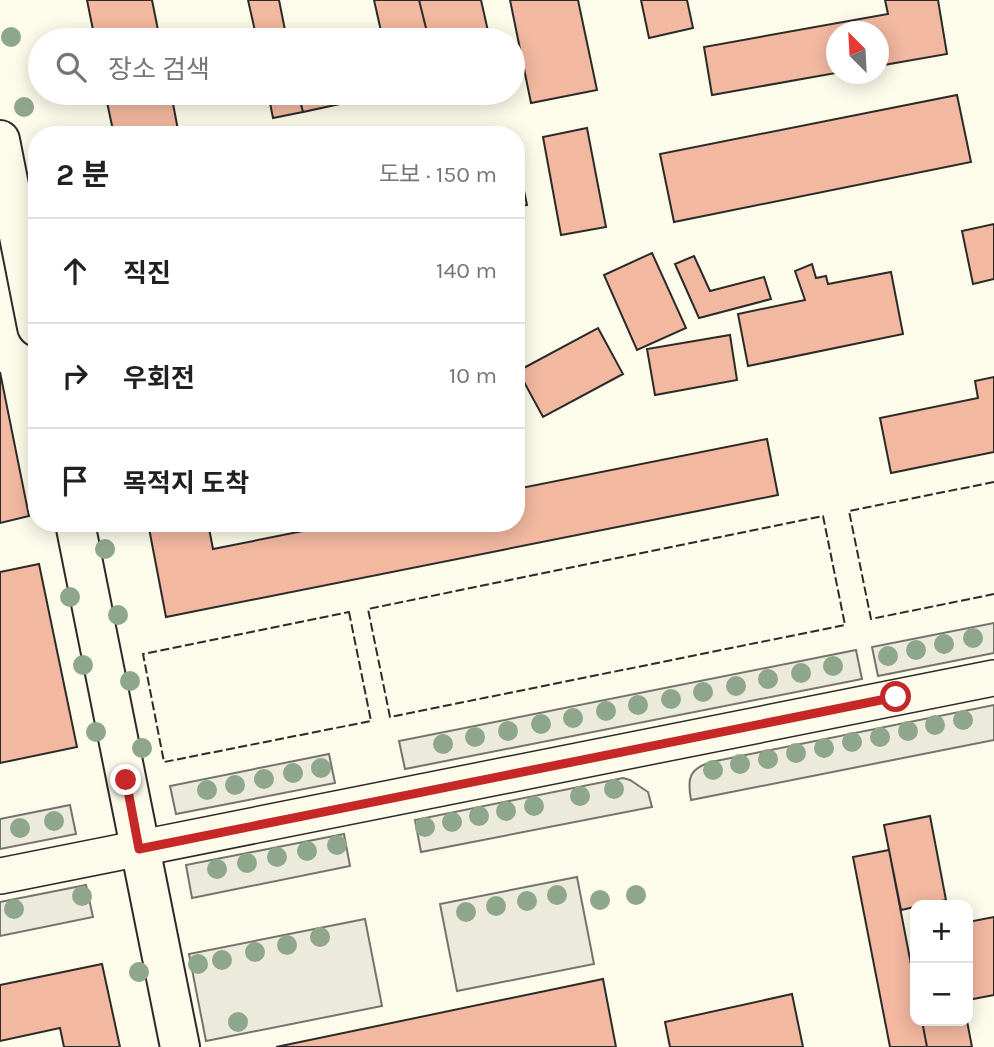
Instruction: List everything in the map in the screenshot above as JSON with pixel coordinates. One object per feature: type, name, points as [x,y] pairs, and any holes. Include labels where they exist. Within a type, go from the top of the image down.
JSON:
[{"type":"street","points":[[0,140],[28,282]]},
{"type":"street","points":[[77,532],[180,1047]]},
{"type":"street","points":[[0,876],[994,678]]},
{"type":"shaded area","points":[[994,623],[994,653],[878,676],[872,647]]},
{"type":"shaded area","points":[[856,650],[862,679],[405,769],[399,741]]},
{"type":"shaded area","points":[[994,705],[994,740],[691,800],[691,775],[711,762]]},
{"type":"shaded area","points":[[329,754],[335,783],[176,814],[170,786]]},
{"type":"shaded area","points":[[623,778],[648,792],[652,807],[421,852],[415,820]]},
{"type":"shaded area","points":[[70,805],[76,834],[0,849],[0,819]]},
{"type":"shaded area","points":[[344,834],[350,866],[192,898],[186,865]]},
{"type":"shaded area","points":[[577,877],[594,964],[457,991],[440,904]]},
{"type":"shaded area","points":[[86,885],[93,917],[0,936],[0,902]]},
{"type":"shaded area","points":[[365,919],[382,1006],[206,1041],[189,954]]},
{"type":"building","points":[[87,0],[152,0],[158,28],[93,28]]},
{"type":"building","points":[[248,0],[279,0],[285,28],[254,28]]},
{"type":"building","points":[[374,0],[419,0],[426,28],[380,28]]},
{"type":"building","points":[[419,0],[481,0],[487,28],[426,28]]},
{"type":"building","points":[[510,0],[578,0],[597,90],[531,103],[525,74],[525,28],[516,28]]},
{"type":"building","points":[[641,0],[687,0],[693,28],[649,38]]},
{"type":"building","points":[[885,0],[938,0],[947,54],[889,64],[889,21],[849,21],[888,14]]},
{"type":"building","points":[[826,25],[826,75],[712,95],[704,47]]},
{"type":"building","points":[[957,95],[971,162],[674,222],[660,154]]},
{"type":"building","points":[[108,105],[173,105],[177,126],[112,126]]},
{"type":"building","points":[[270,105],[301,105],[303,112],[273,118]]},
{"type":"building","points":[[301,105],[335,105],[303,112]]},
{"type":"building","points":[[587,128],[606,227],[561,235],[543,137]]},
{"type":"building","points":[[994,224],[994,279],[973,284],[962,231]]},
{"type":"building","points":[[652,253],[686,328],[637,350],[604,275]]},
{"type":"building","points":[[694,256],[710,291],[764,277],[771,299],[699,318],[675,264]]},
{"type":"building","points":[[812,264],[816,278],[826,276],[828,284],[891,272],[903,334],[748,366],[738,314],[805,300],[795,271]]},
{"type":"building","points":[[598,328],[623,374],[543,417],[525,384],[525,367]]},
{"type":"building","points":[[730,335],[737,380],[655,395],[647,349]]},
{"type":"building","points":[[0,372],[28,516],[0,523]]},
{"type":"building","points":[[994,377],[994,452],[891,473],[880,418],[978,398],[975,381]]},
{"type":"building","points":[[767,439],[778,495],[166,617],[150,532],[210,532],[213,549],[298,532],[525,532],[525,487]]},
{"type":"building","points":[[39,564],[77,747],[0,763],[0,572]]},
{"type":"building","points":[[930,816],[946,900],[910,900],[910,908],[901,910],[884,825]]},
{"type":"building","points":[[889,850],[910,959],[910,1026],[923,1026],[927,1047],[890,1047],[853,857]]},
{"type":"building","points":[[994,917],[994,995],[973,999],[973,963],[973,921]]},
{"type":"building","points":[[102,964],[120,1047],[64,1047],[60,1028],[0,1041],[0,985]]},
{"type":"building","points":[[603,979],[616,1047],[276,1047]]},
{"type":"building","points":[[792,994],[803,1047],[670,1047],[665,1022]]},
{"type":"building","points":[[923,1026],[968,1026],[972,1047],[927,1047]]},
{"type":"fence","points":[[994,482],[849,511],[871,619],[994,594]]},
{"type":"fence","points":[[823,516],[845,625],[390,717],[368,609],[823,516]]},
{"type":"fence","points":[[349,612],[371,721],[164,762],[143,654],[349,612]]},
{"type":"route","points":[[126,780],[139,849],[896,697]]}]
